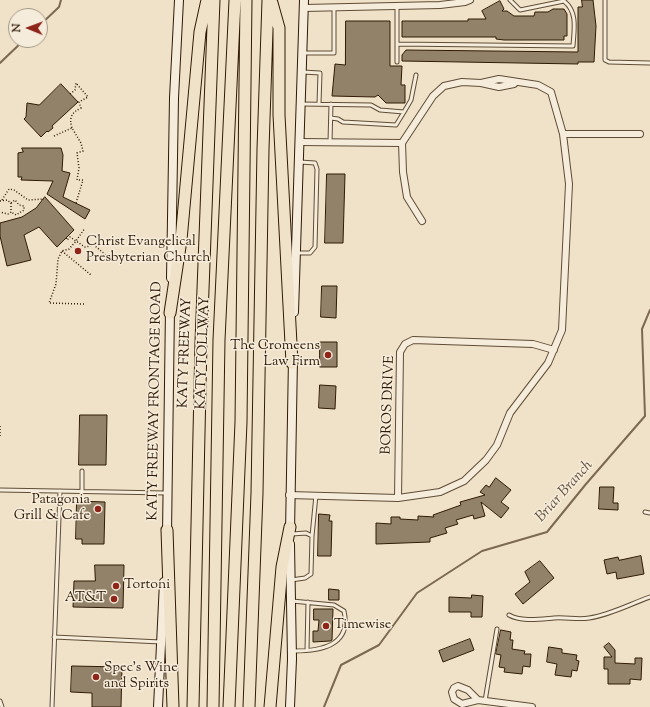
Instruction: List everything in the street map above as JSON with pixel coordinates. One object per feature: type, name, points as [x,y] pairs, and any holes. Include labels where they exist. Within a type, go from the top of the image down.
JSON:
[{"type":"highway","points":[[170,313],[181,240],[200,32],[207,0]]},
{"type":"highway","name":"KATY FREEWAY","points":[[193,707],[201,334],[214,0]]},
{"type":"highway","name":"KATY TOLLWAY","points":[[213,707],[219,340],[235,0]]},
{"type":"highway","points":[[229,707],[241,422],[246,0]]},
{"type":"highway","points":[[270,0],[279,28],[279,115],[292,363]]},
{"type":"highway","points":[[249,707],[257,493],[263,149],[270,0]]},
{"type":"highway","points":[[167,530],[173,707]]},
{"type":"highway","points":[[270,707],[282,568],[290,530]]},
{"type":"main road","name":"KATY FREEWAY FRONTAGE ROAD","points":[[158,707],[167,530],[174,98],[179,0]]},
{"type":"main road","points":[[290,707],[292,650],[289,495],[304,4]]},
{"type":"street","points":[[304,4],[334,7],[440,5],[470,0]]},
{"type":"street","points":[[289,495],[398,498],[440,492],[464,481],[486,460],[497,445],[510,413],[548,363],[562,330],[569,184],[563,134],[551,92],[538,85],[499,79],[481,83],[462,82],[444,86],[433,96],[402,143],[403,172],[407,197],[422,221]]},
{"type":"street","points":[[563,134],[640,134]]},
{"type":"street","points":[[300,142],[402,143]]},
{"type":"street","name":"BOROS DRIVE","points":[[398,498],[400,352],[405,344],[413,340],[533,344],[554,350]]},
{"type":"street","points":[[478,700],[532,707]]},
{"type":"lane","points":[[397,44],[573,46],[574,16],[571,6],[564,2],[520,10],[510,0]]},
{"type":"lane","points":[[605,0],[605,60],[609,62],[650,64]]},
{"type":"lane","points":[[397,6],[397,62]]},
{"type":"lane","points":[[302,53],[334,53],[334,7]]},
{"type":"lane","points":[[302,72],[320,72],[319,104]]},
{"type":"lane","points":[[330,118],[338,119],[343,122],[396,125],[411,100],[416,75]]},
{"type":"lane","points":[[301,104],[371,105],[380,110],[404,112]]},
{"type":"lane","points":[[330,142],[331,104]]},
{"type":"lane","points":[[296,253],[310,253],[315,247],[317,169],[314,163],[299,162]]},
{"type":"lane","points":[[82,472],[82,492]]},
{"type":"lane","points":[[0,494],[0,490],[168,494]]},
{"type":"lane","points":[[52,707],[60,491]]},
{"type":"lane","points":[[291,580],[305,578],[310,574],[316,495]]},
{"type":"lane","points":[[645,512],[650,512]]},
{"type":"lane","points":[[290,530],[306,533],[312,536]]},
{"type":"lane","points":[[508,615],[513,618],[536,619],[558,617],[587,619],[613,612],[650,597]]},
{"type":"lane","points":[[291,600],[334,605],[344,611],[346,618],[341,637],[335,642],[322,648],[292,650]]},
{"type":"lane","points":[[307,650],[308,602]]},
{"type":"lane","points":[[485,701],[498,629]]},
{"type":"lane","points":[[54,637],[161,642]]},
{"type":"lane","points":[[0,701],[2,707]]},
{"type":"path","points":[[70,94],[75,90],[76,83],[88,97],[79,102],[80,108],[74,111],[70,122],[81,143],[83,151],[77,153],[79,168],[77,180],[83,180],[76,203]]},
{"type":"path","points":[[54,136],[72,128]]},
{"type":"path","points":[[1,200],[9,189],[14,190],[28,200],[44,199]]},
{"type":"path","points":[[1,200],[7,200],[11,203]]},
{"type":"path","points":[[0,212],[8,214],[11,212],[16,215],[24,210],[24,206],[19,205],[15,200],[11,203]]},
{"type":"path","points":[[11,203],[11,212]]},
{"type":"path","points":[[84,304],[49,303],[56,284],[58,259],[62,251],[69,248],[76,241],[85,228]]},
{"type":"path","points":[[66,238],[67,240],[70,237],[85,247],[94,245],[108,257]]},
{"type":"path","points":[[62,251],[92,276]]},
{"type":"path","points":[[0,426],[0,437]]},
{"type":"building","points":[[582,0],[593,0],[596,26],[594,62],[578,62],[578,64],[402,61],[402,55],[406,50],[578,52],[578,7],[582,7]]},
{"type":"building","points":[[500,1],[504,9],[502,11],[507,11],[514,16],[534,16],[535,12],[548,12],[553,9],[564,9],[567,14],[567,36],[564,36],[564,40],[504,40],[496,39],[496,37],[402,37],[402,21],[468,21],[468,19],[486,19],[482,11]]},
{"type":"building","points":[[346,21],[390,21],[390,66],[402,66],[401,85],[405,85],[405,103],[386,103],[378,95],[375,97],[332,96],[335,64],[345,65]]},
{"type":"building","points":[[61,84],[78,102],[52,126],[53,128],[41,137],[24,119],[26,117],[27,103],[39,105]]},
{"type":"building","points":[[22,148],[61,148],[63,155],[62,171],[70,173],[63,197],[90,210],[85,219],[47,194],[53,181],[21,180],[22,177],[18,177],[18,153],[23,152]]},
{"type":"building","points":[[327,174],[345,174],[343,243],[325,243]]},
{"type":"building","points":[[45,197],[74,230],[57,247],[39,227],[24,235],[31,260],[7,266],[0,236],[0,223],[22,217],[36,208]]},
{"type":"building","points":[[322,286],[337,286],[336,318],[321,317]]},
{"type":"building","points":[[320,342],[337,342],[337,367],[320,367]]},
{"type":"building","points":[[320,385],[336,386],[335,409],[319,408]]},
{"type":"building","points":[[80,415],[107,415],[106,465],[79,465]]},
{"type":"building","points":[[496,478],[511,490],[501,502],[509,508],[501,518],[481,502],[485,516],[474,519],[473,515],[456,520],[458,524],[445,528],[447,533],[430,538],[430,542],[376,544],[376,523],[391,524],[391,517],[418,520],[418,516],[434,517],[433,515],[461,505],[460,502],[485,495],[480,492],[486,485],[489,487]]},
{"type":"building","points":[[600,487],[614,487],[613,503],[618,503],[618,510],[599,509]]},
{"type":"building","points":[[77,501],[105,502],[104,544],[82,544],[82,539],[76,539]]},
{"type":"building","points":[[319,514],[330,515],[329,521],[332,521],[331,556],[318,556]]},
{"type":"building","points":[[641,556],[644,574],[617,579],[616,572],[607,574],[604,560],[618,557],[619,560]]},
{"type":"building","points":[[540,561],[554,578],[523,604],[515,594],[530,582],[525,572]]},
{"type":"building","points":[[95,565],[124,565],[123,608],[73,607],[74,581],[95,581]]},
{"type":"building","points":[[329,589],[339,590],[339,600],[329,600]]},
{"type":"building","points":[[472,595],[483,596],[482,617],[471,617],[471,612],[449,612],[449,597],[471,598]]},
{"type":"building","points":[[314,609],[333,609],[332,640],[313,642],[313,631],[318,631],[319,620],[314,620]]},
{"type":"building","points":[[501,630],[511,632],[510,640],[513,640],[512,649],[525,651],[524,654],[531,654],[530,667],[523,666],[522,674],[504,672],[505,668],[499,667],[501,655],[496,654]]},
{"type":"building","points":[[470,639],[474,650],[443,662],[439,651]]},
{"type":"building","points":[[609,643],[615,650],[615,663],[635,664],[635,658],[642,658],[641,680],[630,679],[630,684],[608,684],[608,669],[604,669],[604,657],[612,657],[604,647]]},
{"type":"building","points":[[549,647],[562,649],[562,653],[577,655],[576,660],[579,661],[577,671],[572,670],[571,677],[555,675],[557,664],[547,662]]},
{"type":"building","name":"Spec's Wine and Spirits","points":[[72,666],[122,667],[121,707],[92,707],[92,693],[71,692]]},
{"type":"waterway","points":[[48,17],[59,7],[61,0]]},
{"type":"waterway","points":[[0,63],[16,48]]},
{"type":"waterway","name":"Briar Branch","points":[[324,707],[341,665],[379,645],[417,593],[482,551],[547,532],[645,416],[642,329],[650,310]]},
{"type":"place","name":"Christ Evangelical Presbyterian Church","points":[[78,251]]},
{"type":"place","name":"The Cromeens Law Firm","points":[[328,355]]},
{"type":"place","name":"Patagonia Grill & Cafe","points":[[98,509]]},
{"type":"place","name":"Tortoni","points":[[116,586]]},
{"type":"place","name":"AT&T","points":[[114,599]]},
{"type":"place","name":"Timewise","points":[[326,626]]},
{"type":"place","name":"Spec's Wine and Spirits","points":[[96,677]]}]
